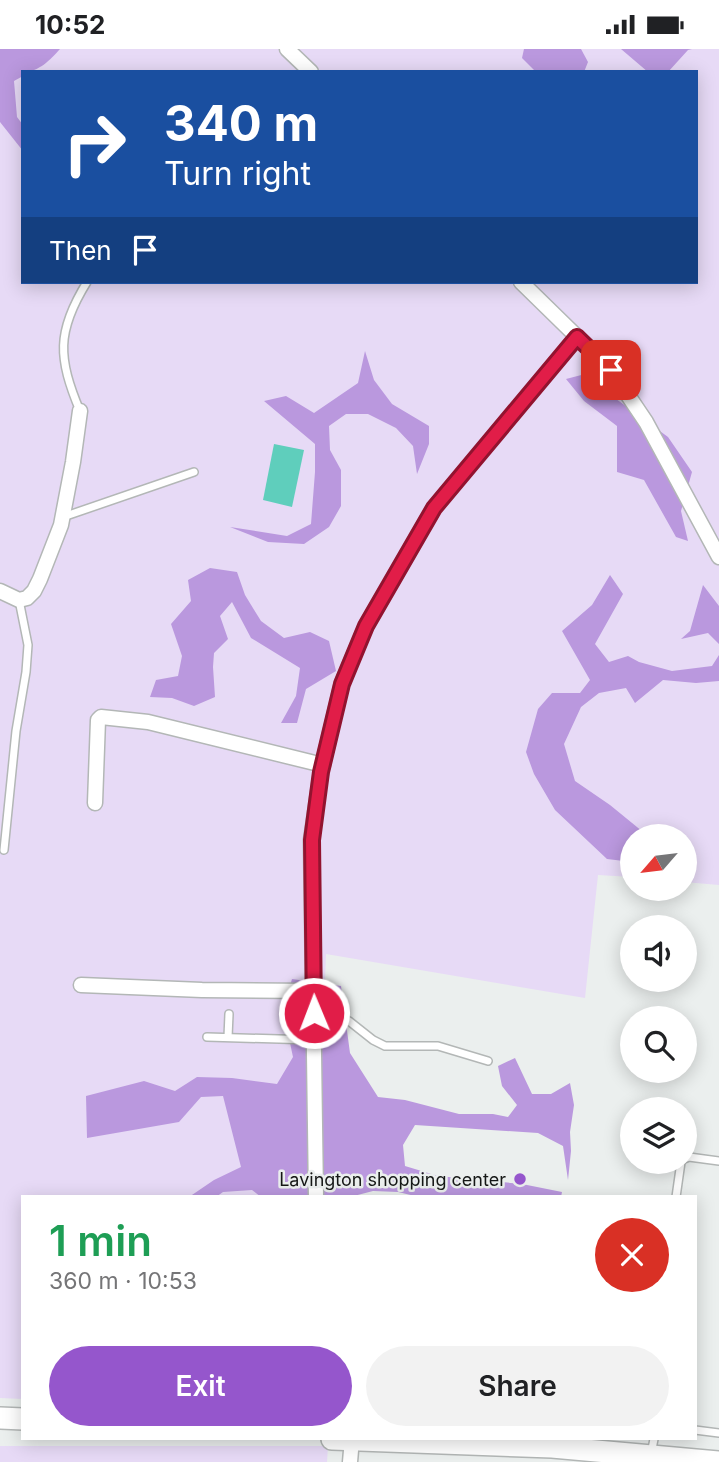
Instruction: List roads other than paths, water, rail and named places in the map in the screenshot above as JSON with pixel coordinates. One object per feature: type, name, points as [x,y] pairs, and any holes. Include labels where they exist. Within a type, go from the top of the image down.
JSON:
[{"type":"main road","points":[[0,1418],[21,1419]]},
{"type":"main road","points":[[377,1440],[643,1452],[718,1462]]},
{"type":"street","points":[[294,51],[309,70]]},
{"type":"street","points":[[523,284],[611,370],[646,422],[719,557]]},
{"type":"street","points":[[316,1195],[312,840],[323,765],[342,684],[366,626],[434,508],[577,337]]},
{"type":"street","points":[[0,591],[19,600],[27,598],[34,591],[63,517],[80,411]]},
{"type":"street","points":[[95,803],[98,720],[101,717],[148,722],[323,765]]},
{"type":"street","points":[[81,985],[312,991]]},
{"type":"street","points":[[350,1462],[352,1440]]},
{"type":"lane","points":[[80,411],[68,382],[63,348],[66,325],[77,298],[87,284]]},
{"type":"lane","points":[[63,517],[194,472]]},
{"type":"lane","points":[[4,850],[28,645],[19,600]]},
{"type":"lane","points":[[314,1013],[341,1017],[373,1041],[385,1046],[438,1046],[488,1061]]},
{"type":"lane","points":[[228,1037],[229,1014]]},
{"type":"lane","points":[[207,1037],[314,1040]]},
{"type":"lane","points":[[697,1158],[719,1161]]},
{"type":"lane","points":[[676,1195],[680,1174]]},
{"type":"lane","points":[[697,1430],[719,1433]]},
{"type":"place","name":"Lavington shopping center","points":[[520,1179]]}]
